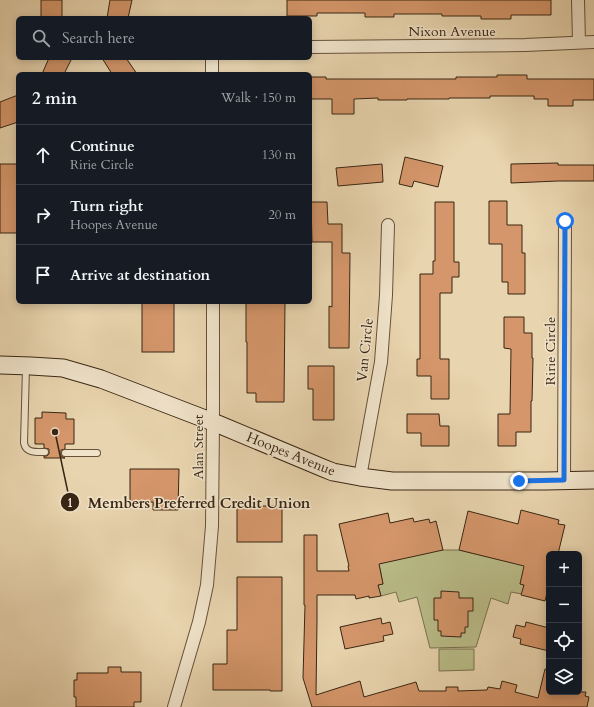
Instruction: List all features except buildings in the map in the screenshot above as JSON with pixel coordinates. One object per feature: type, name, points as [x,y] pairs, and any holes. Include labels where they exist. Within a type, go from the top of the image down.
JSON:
[{"type":"street","points":[[578,0],[579,42]]},
{"type":"street","name":"Nixon Avenue","points":[[312,47],[525,45],[594,42]]},
{"type":"street","points":[[212,60],[212,72]]},
{"type":"street","name":"Ririe Circle","points":[[564,480],[565,221]]},
{"type":"street","name":"Van Circle","points":[[360,478],[381,362],[386,295],[388,225]]},
{"type":"street","name":"Alan Street","points":[[174,707],[199,622],[207,584],[212,526],[213,304]]},
{"type":"street","name":"Hoopes Avenue","points":[[0,365],[63,368],[102,379],[213,422],[333,472],[360,478],[392,481],[594,480]]},
{"type":"lane","points":[[26,366],[25,448],[28,451],[44,452]]},
{"type":"lane","points":[[64,453],[97,453]]},
{"type":"green space","points":[[443,550],[459,550],[513,563],[530,554],[520,584],[524,585],[522,594],[511,592],[508,604],[491,598],[476,647],[430,648],[417,597],[399,602],[396,592],[381,596],[378,585],[383,584],[380,568],[374,557]]},
{"type":"green space","points":[[439,649],[474,649],[474,670],[439,671]]},
{"type":"place","name":"Members Preferred Credit Union","points":[[55,432]]},
{"type":"route","points":[[519,481],[564,480],[565,221]]}]
